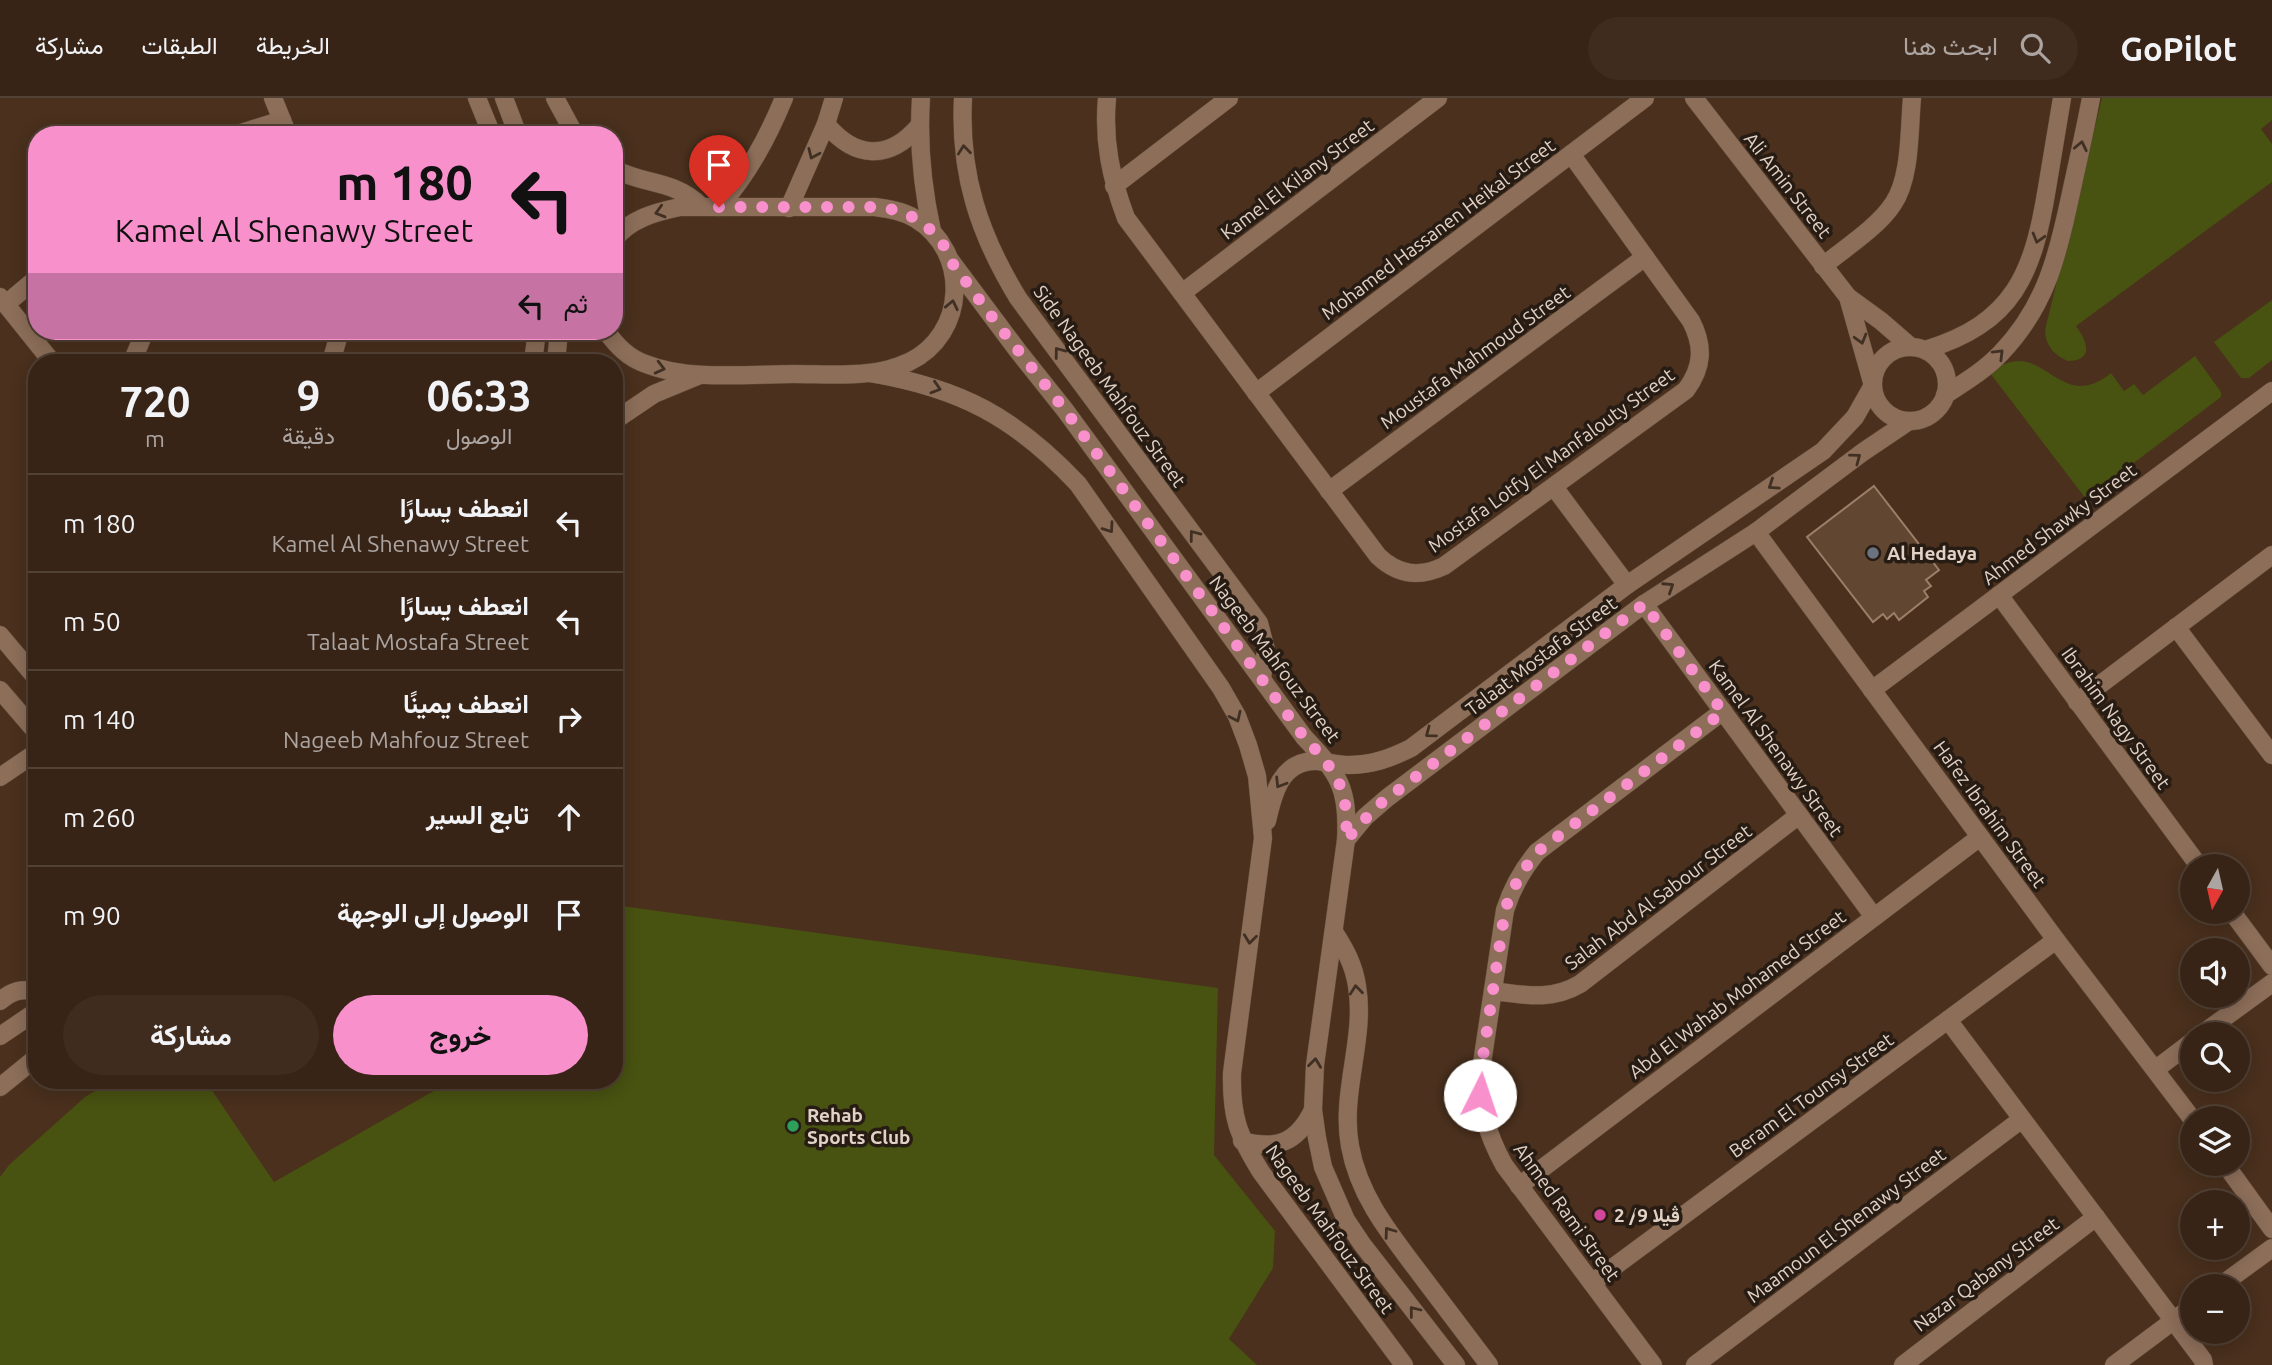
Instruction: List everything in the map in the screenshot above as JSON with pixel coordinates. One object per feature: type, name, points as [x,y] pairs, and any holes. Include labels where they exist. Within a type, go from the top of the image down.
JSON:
[{"type":"street","points":[[273,98],[285,126]]},
{"type":"street","points":[[477,98],[488,126]]},
{"type":"street","points":[[504,98],[515,126]]},
{"type":"street","points":[[555,98],[570,126]]},
{"type":"street","points":[[710,207],[752,165],[766,141],[784,98]]},
{"type":"street","points":[[789,208],[826,124],[834,98]]},
{"type":"street","points":[[921,98],[919,126],[924,197],[932,231]]},
{"type":"street","name":"Side Nageeb Mahfouz Street","points":[[963,98],[964,152],[970,191],[979,223],[998,264],[1018,298],[1259,623],[1266,650],[1262,678]]},
{"type":"street","name":"Mostafa Lotfy El Manfalouty Street","points":[[1107,98],[1107,153],[1114,186],[1126,218],[1378,556],[1395,569],[1416,575],[1431,573],[1444,566],[1686,390],[1695,378],[1701,349],[1698,334],[1691,321],[1571,154]]},
{"type":"street","points":[[1114,186],[1229,98]]},
{"type":"street","name":"Kamel El Kilany Street","points":[[1182,293],[1438,98]]},
{"type":"street","name":"Mohamed Hassanen Heikal Street","points":[[1256,393],[1645,98]]},
{"type":"street","name":"Ali Amin Street","points":[[1694,98],[1848,297],[1918,348]]},
{"type":"street","points":[[1823,265],[1884,215],[1894,203],[1905,174],[1912,98]]},
{"type":"street","points":[[1918,348],[1936,358],[1944,369],[1947,382],[1940,406],[1921,419],[1909,421],[1899,419],[1881,407],[1872,385],[1875,370],[1881,360],[1900,348],[1918,348],[1951,342],[1973,330],[2010,298],[2023,277],[2041,228],[2062,98]]},
{"type":"street","points":[[1945,395],[1977,375],[2001,354],[2024,326],[2044,291],[2059,250],[2091,98]]},
{"type":"street","points":[[826,124],[838,138],[854,148],[872,152],[891,149],[907,140],[919,126]]},
{"type":"street","points":[[623,172],[671,186],[710,207]]},
{"type":"street","points":[[623,228],[655,212],[680,207],[875,207],[896,210],[915,218],[932,231]]},
{"type":"street","name":"Nageeb Mahfouz Street","points":[[932,231],[1002,331],[1065,410],[1304,737],[1329,764],[1339,780],[1345,799],[1346,840],[1315,1065],[1313,1110],[1323,1167],[1346,1220],[1362,1244],[1456,1365]]},
{"type":"street","name":"Moustafa Mahmoud Street","points":[[1329,491],[1645,257]]},
{"type":"street","points":[[614,340],[628,356],[664,370],[702,374],[870,373],[909,362],[929,349],[944,330],[954,307],[956,283],[950,260]]},
{"type":"street","points":[[28,284],[3,301],[28,332]]},
{"type":"street","name":"Ali Amin Street","points":[[1848,297],[1872,385]]},
{"type":"street","points":[[34,340],[46,354]]},
{"type":"street","name":"Nageeb Mahfouz Street","points":[[870,373],[948,391],[985,408],[1019,429],[1050,455],[1078,484],[1222,688],[1237,716],[1257,776],[1263,838],[1232,1073],[1235,1119],[1242,1141],[1261,1172],[1404,1365]]},
{"type":"street","points":[[623,415],[654,394],[702,374]]},
{"type":"street","name":"Talaat Mostafa Street","points":[[1263,838],[1272,797],[1283,775],[1305,763],[1317,761],[1329,764],[1364,764],[1411,748],[1627,585],[1823,451],[1855,417],[1872,385]]},
{"type":"street","name":"Ahmed Shawky Street","points":[[1872,690],[2272,391]]},
{"type":"street","name":"Talaat Mostafa Street","points":[[1346,840],[1376,807],[1644,604],[1756,532],[1909,421]]},
{"type":"street","points":[[1553,487],[1627,585]]},
{"type":"street","name":"Hafez Ibrahim Street","points":[[1756,532],[2056,940],[2183,1106]]},
{"type":"street","points":[[2077,702],[2272,555]]},
{"type":"street","name":"Ibrahim Nagy Street","points":[[1998,595],[2190,854]]},
{"type":"street","name":"Kamel Al Shenawy Street","points":[[1644,604],[1874,917]]},
{"type":"street","points":[[2176,627],[2272,755]]},
{"type":"street","points":[[0,635],[28,668]]},
{"type":"street","points":[[0,690],[28,723]]},
{"type":"street","name":"Ahmed Rami Street","points":[[1653,1365],[1504,1166],[1492,1144],[1484,1120],[1480,1095],[1481,1070],[1505,910],[1518,879],[1537,852],[1723,712]]},
{"type":"street","points":[[0,777],[28,758]]},
{"type":"street","name":"Salah Abd Al Sabour Street","points":[[1493,991],[1539,997],[1560,994],[1580,984],[1799,815]]},
{"type":"street","name":"Abd El Wahab Mohamed Street","points":[[1519,1186],[1980,836]]},
{"type":"street","points":[[2241,924],[2272,965]]},
{"type":"street","points":[[1334,932],[1350,958],[1357,987],[1358,1017],[1348,1109],[1349,1144],[1358,1177],[1373,1209],[1489,1365]]},
{"type":"street","name":"Beram El Tounsy Street","points":[[1592,1283],[2056,940]]},
{"type":"street","points":[[2218,1022],[2272,983]]},
{"type":"street","points":[[0,1001],[15,991],[28,990]]},
{"type":"street","points":[[0,1036],[28,1017]]},
{"type":"street","points":[[1948,1020],[2203,1360],[2204,1365]]},
{"type":"street","points":[[2156,1069],[2180,1051]]},
{"type":"street","points":[[0,1087],[28,1065]]},
{"type":"street","points":[[1242,1141],[1259,1146],[1285,1141],[1306,1125],[1313,1110]]},
{"type":"street","name":"Maamoun El Shenawy Street","points":[[1695,1365],[2022,1119]]},
{"type":"street","points":[[2234,1176],[2272,1229]]},
{"type":"street","name":"Nazar Qabany Street","points":[[1903,1365],[2096,1217]]},
{"type":"street","points":[[2236,1274],[2272,1248]]},
{"type":"street","points":[[2114,1365],[2180,1316]]},
{"type":"green space","points":[[2102,98],[2272,98],[2272,120],[2261,129],[2272,144],[2272,182],[2076,326],[2085,343],[2085,353],[2077,360],[2068,361],[2052,349],[2045,330]]},
{"type":"green space","points":[[2272,300],[2272,360],[2249,378],[2241,378],[2214,342]]},
{"type":"green space","points":[[2195,356],[2221,392],[2221,397],[2086,499],[1990,373],[2008,363],[2024,361],[2077,386],[2092,384],[2111,373],[2124,391],[2134,384],[2143,395]]},
{"type":"green space","name":"Rehab Sports Club","points":[[623,906],[1218,988],[1214,1155],[1275,1231],[1273,1268],[1229,1339],[1257,1365],[0,1365],[0,1177],[9,1165],[85,1097],[98,1089],[211,1089],[274,1182],[437,1089],[623,1089]]},
{"type":"building","name":"Al Hedaya","points":[[1874,486],[1939,570],[1926,580],[1931,586],[1924,591],[1928,597],[1899,620],[1894,613],[1887,619],[1883,614],[1873,622],[1807,537]]},
{"type":"place","name":"Al Hedaya","points":[[1873,553]]},
{"type":"place","name":"Rehab Sports Club","points":[[793,1126]]},
{"type":"place","name":"ڤيلا 9/ 2","points":[[1600,1215]]},
{"type":"route","points":[[719,207],[875,207],[896,210],[915,218],[932,231],[943,244],[950,260],[1065,410],[1304,737],[1329,764],[1339,780],[1345,799],[1346,840],[1365,817],[1387,798],[1644,604],[1723,712],[1537,852],[1527,865],[1510,894],[1505,910],[1481,1070],[1480,1095]]}]
